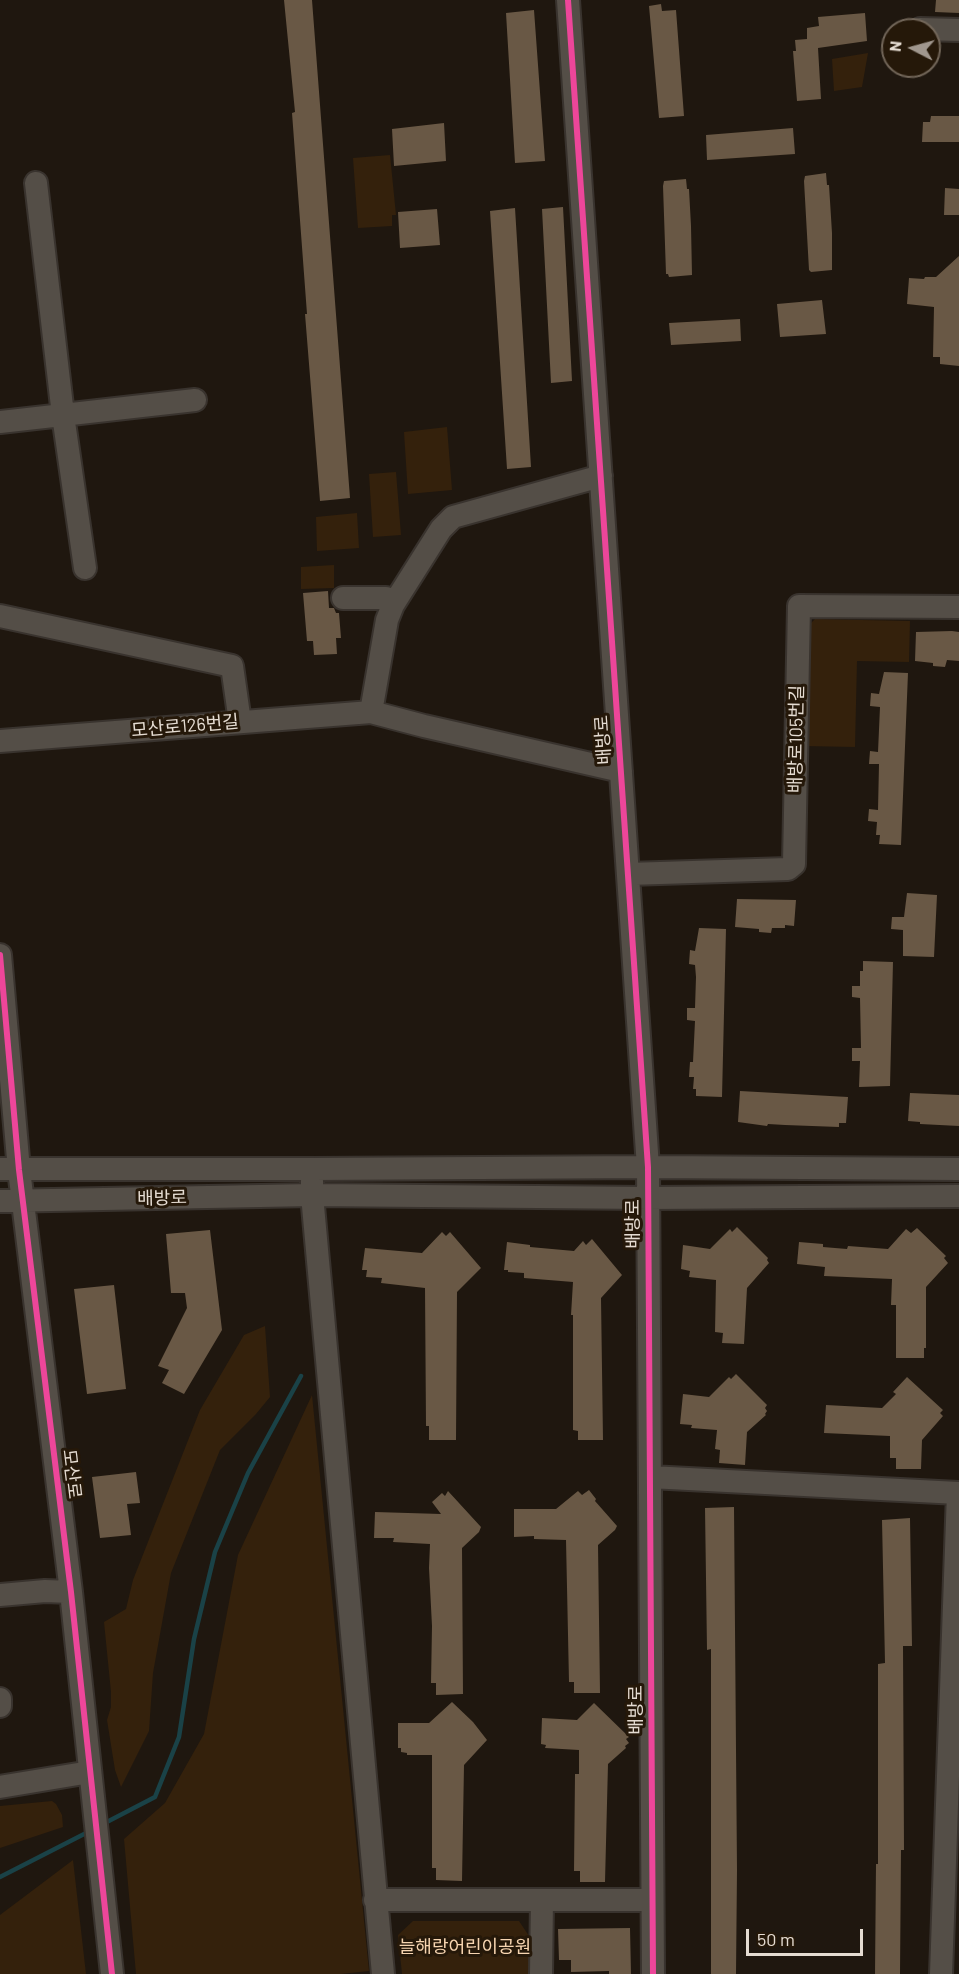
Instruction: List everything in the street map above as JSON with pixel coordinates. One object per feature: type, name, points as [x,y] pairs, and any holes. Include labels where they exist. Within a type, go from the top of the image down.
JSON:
[{"type":"street","name":"배방로","points":[[568,0],[648,1167],[652,1974]]},
{"type":"street","points":[[941,30],[959,30]]},
{"type":"street","points":[[36,183],[63,415],[85,568]]},
{"type":"street","points":[[0,422],[195,400]]},
{"type":"street","points":[[371,712],[387,620],[393,605],[441,529],[453,517],[601,476]]},
{"type":"street","points":[[343,598],[386,598],[393,605]]},
{"type":"street","name":"배방로105번길","points":[[628,874],[788,869],[794,864],[799,606],[959,607]]},
{"type":"street","points":[[0,616],[232,666],[240,722]]},
{"type":"street","name":"모산로126번길","points":[[0,741],[371,712],[621,771]]},
{"type":"street","name":"모산로","points":[[0,955],[10,1169],[23,1201],[71,1592],[112,1974]]},
{"type":"street","name":"배방로","points":[[10,1169],[959,1168]]},
{"type":"street","points":[[313,1169],[312,1195],[383,1974]]},
{"type":"street","name":"배방로","points":[[0,1200],[312,1195],[648,1198],[959,1196]]},
{"type":"street","points":[[650,1477],[958,1493],[941,1974]]},
{"type":"street","points":[[0,1595],[45,1591],[71,1592]]},
{"type":"street","points":[[0,1699],[0,1706]]},
{"type":"street","points":[[0,1787],[90,1781]]},
{"type":"street","points":[[375,1900],[652,1900]]},
{"type":"street","points":[[541,1974],[542,1900]]},
{"type":"green space","points":[[868,53],[862,87],[834,91],[832,59]]},
{"type":"green space","points":[[390,155],[396,215],[392,215],[392,226],[358,228],[353,158]]},
{"type":"green space","points":[[447,427],[452,490],[408,494],[404,432]]},
{"type":"green space","points":[[396,472],[401,535],[373,537],[369,474]]},
{"type":"green space","points":[[357,513],[359,548],[317,551],[316,517]]},
{"type":"green space","points":[[334,565],[334,588],[301,589],[301,567]]},
{"type":"green space","points":[[815,619],[910,621],[909,662],[857,661],[855,747],[803,746],[804,630]]},
{"type":"green space","points":[[265,1326],[270,1397],[220,1450],[171,1573],[153,1673],[149,1731],[121,1787],[115,1770],[107,1720],[111,1707],[111,1692],[104,1622],[126,1609],[133,1580],[200,1410],[244,1335]]},
{"type":"green space","points":[[312,1395],[369,1971],[341,1974],[136,1974],[124,1839],[165,1803],[204,1734],[238,1555]]},
{"type":"green space","points":[[52,1801],[62,1815],[63,1827],[0,1848],[0,1806]]},
{"type":"green space","points":[[73,1860],[86,1974],[0,1974],[0,1915]]},
{"type":"green space","name":"늘해랑어린이공원","points":[[413,1921],[519,1921],[531,1939],[531,1974],[402,1974],[398,1935]]},
{"type":"building","points":[[284,0],[312,0],[350,498],[320,501],[292,113],[295,112]]},
{"type":"building","points":[[936,0],[959,0],[959,13],[935,12]]},
{"type":"building","points":[[661,4],[662,11],[676,10],[684,116],[659,118],[649,6]]},
{"type":"building","points":[[534,10],[545,161],[515,163],[506,13]]},
{"type":"building","points":[[865,13],[867,41],[818,48],[821,99],[797,101],[793,51],[796,51],[795,40],[807,39],[807,28],[819,26],[818,17]]},
{"type":"building","points":[[931,116],[959,116],[959,142],[922,142],[923,122],[930,122]]},
{"type":"building","points":[[444,123],[446,161],[394,166],[392,129]]},
{"type":"building","points":[[793,128],[795,154],[707,160],[706,135]]},
{"type":"building","points":[[826,173],[832,233],[832,270],[811,272],[809,270],[804,181],[805,176]]},
{"type":"building","points":[[686,179],[687,189],[689,189],[692,275],[669,277],[666,274],[663,186],[664,181]]},
{"type":"building","points":[[945,188],[959,189],[959,215],[944,215]]},
{"type":"building","points":[[563,207],[572,381],[551,383],[542,209]]},
{"type":"building","points":[[515,208],[531,467],[507,469],[490,211]]},
{"type":"building","points":[[437,209],[440,245],[400,248],[398,212]]},
{"type":"building","points":[[959,256],[959,366],[940,364],[940,357],[933,357],[934,307],[907,304],[909,278],[936,277]]},
{"type":"building","points":[[822,300],[826,334],[780,337],[777,304]]},
{"type":"building","points":[[740,319],[741,341],[671,345],[669,323]]},
{"type":"building","points":[[328,591],[329,608],[334,608],[336,613],[339,613],[341,638],[336,638],[337,654],[314,655],[313,641],[307,641],[303,593]]},
{"type":"building","points":[[916,632],[959,632],[959,661],[947,660],[945,667],[915,661]]},
{"type":"building","points":[[884,672],[908,673],[901,845],[879,844],[880,835],[876,835],[877,822],[868,821],[869,809],[878,810],[879,764],[869,764],[870,751],[878,752],[880,707],[870,706],[871,693],[879,694]]},
{"type":"building","points":[[907,893],[937,895],[934,957],[903,956],[903,930],[891,929],[892,917],[904,917]]},
{"type":"building","points":[[737,899],[796,900],[794,926],[785,925],[785,928],[772,928],[771,933],[759,932],[759,929],[735,927]]},
{"type":"building","points":[[699,928],[726,929],[722,1097],[696,1096],[696,1089],[693,1089],[694,1077],[689,1077],[690,1062],[693,1062],[695,1021],[687,1020],[687,1008],[695,1008],[696,977],[695,965],[689,964],[690,950],[695,951]]},
{"type":"building","points":[[863,961],[893,962],[890,1086],[859,1087],[860,1061],[852,1061],[852,1048],[861,1048],[860,998],[852,997],[852,986],[860,986]]},
{"type":"building","points":[[740,1091],[848,1097],[846,1123],[839,1123],[839,1127],[768,1124],[767,1126],[738,1122]]},
{"type":"building","points":[[910,1093],[959,1095],[959,1126],[920,1124],[920,1122],[908,1121]]},
{"type":"building","points":[[737,1227],[768,1258],[769,1263],[747,1288],[744,1344],[722,1343],[723,1333],[715,1332],[716,1280],[689,1277],[690,1271],[681,1269],[683,1245],[710,1249],[730,1229],[732,1232]]},
{"type":"building","points":[[917,1228],[946,1256],[944,1258],[948,1263],[926,1287],[924,1358],[896,1358],[896,1305],[891,1305],[892,1279],[824,1276],[825,1267],[797,1264],[799,1242],[847,1249],[848,1246],[888,1249],[906,1229],[911,1233]]},
{"type":"building","points":[[210,1230],[222,1330],[184,1394],[162,1383],[169,1370],[158,1366],[187,1308],[185,1293],[171,1293],[166,1234]]},
{"type":"building","points":[[442,1232],[446,1236],[450,1232],[481,1268],[457,1292],[456,1440],[429,1440],[429,1426],[426,1426],[425,1288],[381,1283],[382,1278],[366,1277],[367,1270],[362,1270],[365,1248],[422,1253]]},
{"type":"building","points":[[592,1239],[622,1275],[601,1298],[603,1440],[578,1440],[578,1431],[573,1430],[573,1315],[571,1315],[573,1282],[524,1278],[524,1273],[504,1270],[507,1242],[530,1245],[530,1247],[574,1251],[583,1241],[586,1245]]},
{"type":"building","points":[[114,1285],[126,1389],[87,1394],[74,1289]]},
{"type":"building","points":[[736,1374],[767,1405],[766,1415],[747,1432],[745,1465],[719,1463],[720,1450],[715,1449],[717,1430],[691,1428],[692,1425],[680,1424],[683,1394],[709,1397],[729,1377],[731,1379]]},
{"type":"building","points":[[907,1377],[943,1410],[940,1413],[943,1416],[922,1440],[921,1469],[896,1469],[896,1458],[890,1458],[890,1436],[824,1433],[826,1405],[882,1408],[896,1394],[893,1392]]},
{"type":"building","points":[[136,1472],[140,1503],[127,1504],[131,1535],[100,1538],[92,1477]]},
{"type":"building","points":[[589,1490],[596,1499],[595,1501],[617,1526],[598,1545],[600,1693],[574,1693],[574,1682],[569,1682],[566,1540],[534,1539],[534,1536],[514,1537],[514,1509],[556,1509],[578,1491],[582,1495]]},
{"type":"building","points":[[448,1491],[481,1527],[479,1532],[462,1548],[463,1694],[436,1695],[436,1683],[431,1683],[430,1544],[393,1542],[394,1538],[374,1538],[375,1512],[441,1514],[432,1502],[442,1493],[445,1496]]},
{"type":"building","points":[[734,1507],[736,1974],[711,1974],[711,1649],[707,1650],[705,1508]]},
{"type":"building","points":[[910,1518],[912,1646],[903,1646],[904,1850],[901,1850],[900,1974],[875,1974],[876,1864],[878,1864],[878,1664],[885,1663],[882,1520]]},
{"type":"building","points":[[452,1702],[473,1722],[487,1740],[464,1765],[462,1881],[436,1880],[436,1868],[432,1868],[432,1755],[407,1755],[401,1752],[401,1748],[398,1748],[398,1723],[429,1723]]},
{"type":"building","points":[[594,1703],[629,1737],[626,1739],[629,1743],[608,1764],[605,1882],[580,1882],[580,1871],[574,1871],[575,1774],[579,1774],[579,1750],[545,1748],[546,1745],[541,1744],[542,1718],[577,1720]]},
{"type":"building","points":[[630,1928],[631,1974],[609,1974],[609,1971],[571,1972],[571,1960],[559,1960],[558,1929]]},
{"type":"waterway","points":[[103,1824],[155,1797],[179,1737],[194,1639],[215,1552],[248,1473],[301,1376]]},
{"type":"waterway","points":[[0,1877],[90,1831]]},
{"type":"cycle path","points":[[568,0],[648,1167],[653,1974]]},
{"type":"cycle path","points":[[0,955],[19,1170],[71,1592],[112,1974]]}]
